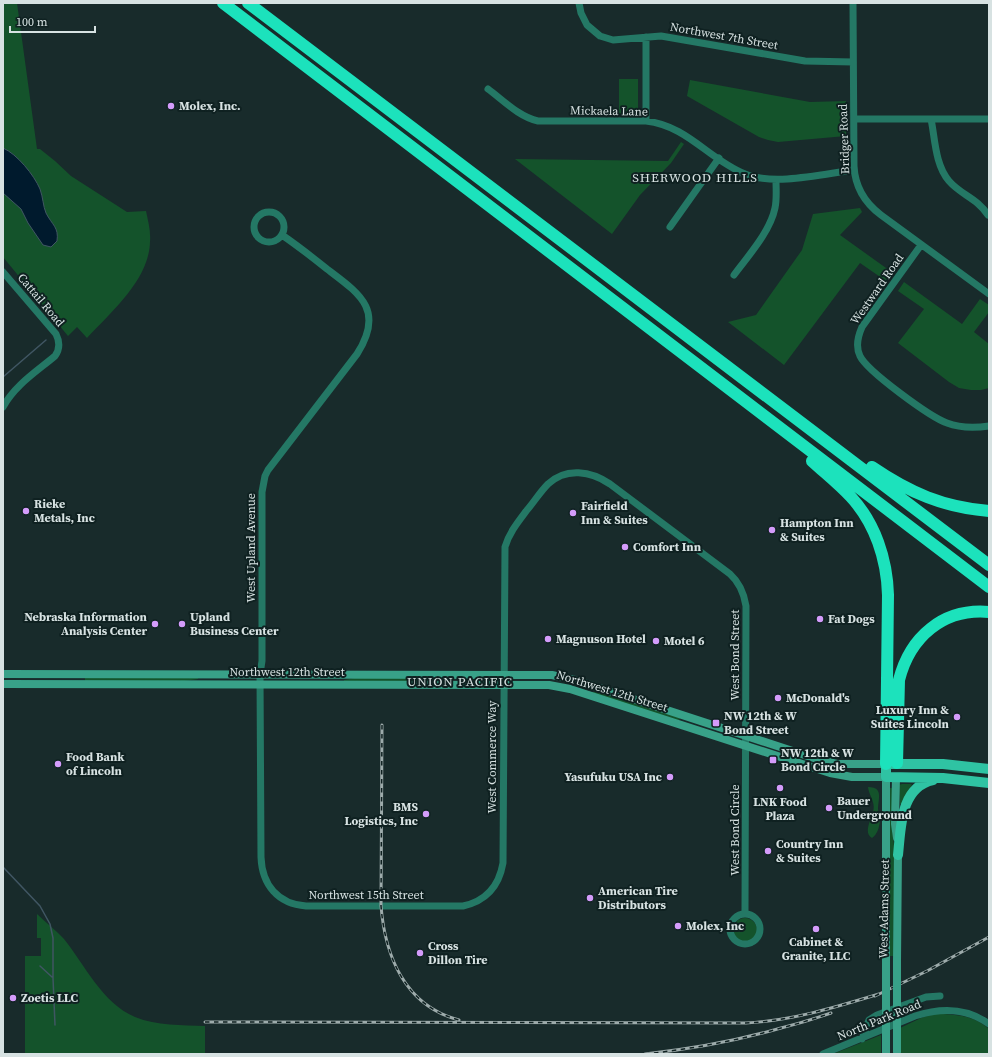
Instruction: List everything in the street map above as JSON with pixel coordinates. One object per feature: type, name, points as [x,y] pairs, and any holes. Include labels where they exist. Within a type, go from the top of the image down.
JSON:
[{"type":"highway","points":[[223,3],[989,587]]},
{"type":"highway","points":[[248,3],[989,565]]},
{"type":"highway","points":[[752,386],[902,486],[946,504],[989,511]]},
{"type":"highway","points":[[744,400],[852,498],[869,522],[876,536],[888,580],[891,764]]},
{"type":"highway","points":[[891,764],[898,680],[910,652],[924,634],[941,621],[964,613],[989,612]]},
{"type":"main road","name":"Northwest 12th Street","points":[[3,674],[543,674],[560,676],[828,762],[850,764],[958,765],[989,769]]},
{"type":"main road","name":"Northwest 12th Street","points":[[3,684],[542,684],[564,688],[830,774],[852,777],[943,778],[989,783]]},
{"type":"main road","name":"West Adams Street","points":[[886,1054],[886,965],[891,764]]},
{"type":"main road","name":"West Adams Street","points":[[891,777],[898,855],[897,1053]]},
{"type":"main road","points":[[898,855],[903,818],[909,797],[919,785],[943,778]]},
{"type":"street","name":"Northwest 7th Street","points":[[580,3],[581,13],[584,20],[593,31],[606,39],[613,40],[661,36],[805,61],[853,62]]},
{"type":"street","name":"Bridger Road","points":[[853,3],[854,170],[859,189],[868,204],[881,215],[989,294]]},
{"type":"street","points":[[646,37],[646,121]]},
{"type":"street","name":"Mickaela Lane","points":[[488,89],[501,97],[526,117],[538,121],[646,121],[663,124],[682,132],[736,170],[760,178],[776,180],[854,170]]},
{"type":"street","points":[[854,119],[989,119]]},
{"type":"street","points":[[931,119],[938,160],[946,177],[956,187],[982,206],[988,215]]},
{"type":"street","points":[[670,227],[719,158]]},
{"type":"street","points":[[734,275],[766,231],[773,217],[776,198],[776,180]]},
{"type":"street","points":[[268,212],[277,214],[284,226],[282,235],[274,242],[264,242],[256,235],[254,230],[256,220],[263,213],[268,212]]},
{"type":"street","name":"West Upland Avenue","points":[[269,886],[261,863],[260,674],[262,661],[262,492],[265,476],[268,470],[357,354],[366,339],[369,324],[366,307],[357,292],[282,235]]},
{"type":"street","name":"Westward Road","points":[[921,245],[862,327],[858,337],[859,355],[868,367],[928,414],[957,426],[973,428],[989,426]]},
{"type":"street","name":"Cattail Road","points":[[3,272],[56,334],[59,343],[58,351],[55,356],[18,386],[9,396],[3,407]]},
{"type":"street","name":"West Bond Street","points":[[564,474],[576,472],[587,473],[602,478],[730,574],[737,581],[743,593],[746,606],[746,747]]},
{"type":"street","name":"West Commerce Way","points":[[469,904],[478,901],[490,892],[498,880],[503,863],[505,547],[510,533],[542,492],[552,481],[564,474]]},
{"type":"street","name":"West Bond Circle","points":[[745,913],[746,747]]},
{"type":"street","name":"Northwest 15th Street","points":[[269,886],[281,898],[301,906],[457,906],[469,904]]},
{"type":"street","points":[[745,913],[750,914],[759,921],[761,931],[756,940],[746,944],[736,942],[730,929],[730,924],[736,916],[745,913]]},
{"type":"street","points":[[862,1039],[870,1020],[878,1015],[926,997],[940,996]]},
{"type":"street","name":"North Park Road","points":[[823,1054],[915,1016],[934,1011],[952,1010],[961,1012],[978,1017],[989,1024]]},
{"type":"green space","points":[[3,3],[17,3],[37,149],[40,149],[71,176],[127,212],[146,211],[150,230],[150,242],[148,256],[143,269],[127,294],[87,338],[77,327],[68,336],[3,257]]},
{"type":"green space","points":[[619,79],[638,79],[638,114],[619,114]]},
{"type":"green space","points":[[690,80],[810,102],[846,101],[846,136],[778,142],[759,137],[687,96]]},
{"type":"green space","points":[[681,142],[684,144],[671,163],[640,195],[612,234],[515,159],[668,161]]},
{"type":"green space","points":[[860,208],[862,212],[840,235],[893,273],[886,281],[860,263],[784,365],[728,322],[756,315],[802,250],[813,214]]},
{"type":"green space","points":[[904,282],[962,324],[980,299],[989,305],[989,312],[974,332],[989,344],[989,388],[971,390],[959,388],[898,343],[924,309],[898,291]]},
{"type":"green space","points":[[198,677],[198,679],[185,681],[85,681],[85,678]]},
{"type":"green space","points":[[360,677],[443,678],[424,681],[344,681]]},
{"type":"green space","points":[[589,692],[600,692],[680,718],[679,720],[669,719]]},
{"type":"green space","points":[[899,785],[912,785],[902,804],[900,804]]},
{"type":"green space","points":[[868,787],[876,789],[879,794],[878,809],[880,824],[877,832],[872,838],[869,836],[868,830],[874,805]]},
{"type":"green space","points":[[890,788],[892,788],[892,825],[895,875],[893,956],[889,956]]},
{"type":"green space","points":[[37,914],[58,932],[104,993],[123,1011],[135,1017],[152,1022],[205,1026],[205,1054],[25,1053],[25,956],[41,956],[41,938],[37,938]]},
{"type":"green space","points":[[745,918],[750,919],[756,925],[756,935],[750,941],[745,942],[740,941],[734,935],[733,930],[734,925],[740,919]]},
{"type":"green space","points":[[934,1014],[963,1016],[983,1024],[989,1029],[989,1054],[900,1054],[900,1028],[921,1018]]},
{"type":"green space","points":[[881,1035],[881,1054],[833,1054]]},
{"type":"water","points":[[3,148],[14,155],[24,166],[34,178],[40,189],[46,213],[57,232],[57,241],[51,247],[43,245],[28,223],[21,209],[3,193]]},
{"type":"waterway","points":[[3,377],[46,340]]},
{"type":"waterway","points":[[3,867],[40,906],[50,924],[53,938],[55,1025]]},
{"type":"waterway","points":[[40,966],[52,977]]},
{"type":"railway","points":[[382,725],[381,906],[387,943],[401,976],[412,991],[425,1003],[440,1013],[459,1020]]},
{"type":"railway","points":[[875,996],[927,971],[989,937]]},
{"type":"railway","points":[[205,1022],[746,1023],[763,1022],[797,1016],[879,994]]},
{"type":"railway","points":[[645,1054],[730,1041],[793,1025],[831,1013]]},
{"type":"place","name":"Molex, Inc.","points":[[171,106]]},
{"type":"place","name":"Rieke Metals, Inc","points":[[26,511]]},
{"type":"place","name":"Fairfield Inn & Suites","points":[[573,513]]},
{"type":"place","name":"Hampton Inn & Suites","points":[[772,530]]},
{"type":"place","name":"Comfort Inn","points":[[625,547]]},
{"type":"place","name":"Fat Dogs","points":[[820,619]]},
{"type":"place","name":"Nebraska Information Analysis Center","points":[[155,624]]},
{"type":"place","name":"Upland Business Center","points":[[182,624]]},
{"type":"place","name":"Magnuson Hotel","points":[[548,639]]},
{"type":"place","name":"Motel 6","points":[[656,641]]},
{"type":"place","name":"McDonald's","points":[[778,698]]},
{"type":"place","name":"Luxury Inn & Suites Lincoln","points":[[957,717]]},
{"type":"place","name":"NW 12th & W Bond Street","points":[[716,723]]},
{"type":"place","name":"NW 12th & W Bond Circle","points":[[773,760]]},
{"type":"place","name":"Food Bank of Lincoln","points":[[58,764]]},
{"type":"place","name":"Yasufuku USA Inc","points":[[670,777]]},
{"type":"place","name":"LNK Food Plaza","points":[[780,788]]},
{"type":"place","name":"Bauer Underground","points":[[829,808]]},
{"type":"place","name":"BMS Logistics, Inc","points":[[426,814]]},
{"type":"place","name":"Country Inn & Suites","points":[[768,851]]},
{"type":"place","name":"American Tire Distributors","points":[[590,898]]},
{"type":"place","name":"Molex, Inc","points":[[678,926]]},
{"type":"place","name":"Cabinet & Granite, LLC","points":[[816,929]]},
{"type":"place","name":"Cross Dillon Tire","points":[[420,953]]},
{"type":"place","name":"Zoetis LLC","points":[[13,998]]},
{"type":"district","name":"SHERWOOD HILLS","points":[[695,177]]},
{"type":"district","name":"UNION PACIFIC","points":[[460,681]]}]
